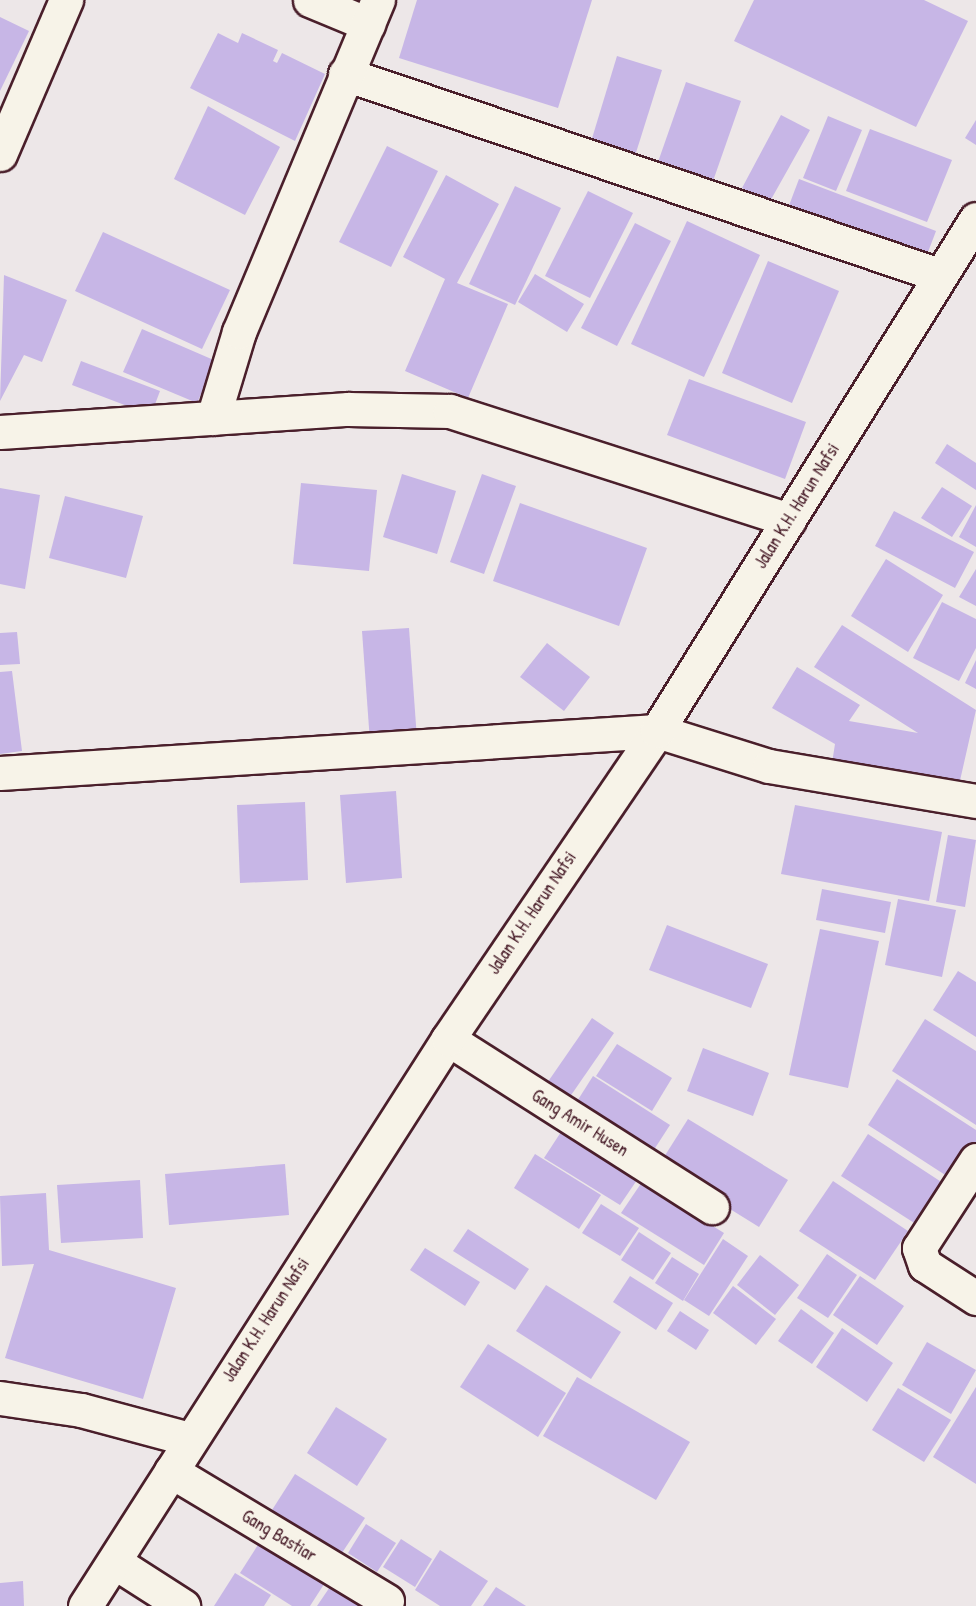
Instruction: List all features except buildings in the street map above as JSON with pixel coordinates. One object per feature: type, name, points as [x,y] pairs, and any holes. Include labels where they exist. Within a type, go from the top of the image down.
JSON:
[{"type":"street","points":[[0,154],[66,0]]},
{"type":"street","points":[[213,418],[239,332],[345,74],[373,12],[310,0]]},
{"type":"street","points":[[345,74],[939,275]]},
{"type":"street","name":"Jalan K.H. Harun Nafsi","points":[[85,1606],[116,1563],[189,1439],[448,1040],[657,731],[976,219]]},
{"type":"street","points":[[0,432],[348,409],[450,411],[789,520]]},
{"type":"street","points":[[0,773],[657,731],[769,766],[976,801]]},
{"type":"street","name":"Gang Amir Husen","points":[[448,1040],[712,1207]]},
{"type":"street","points":[[976,1160],[919,1248],[925,1265],[976,1298]]},
{"type":"street","points":[[0,1398],[81,1410],[189,1439]]},
{"type":"street","name":"Gang Bastiar","points":[[171,1471],[387,1601]]},
{"type":"street","points":[[116,1563],[183,1606]]}]
